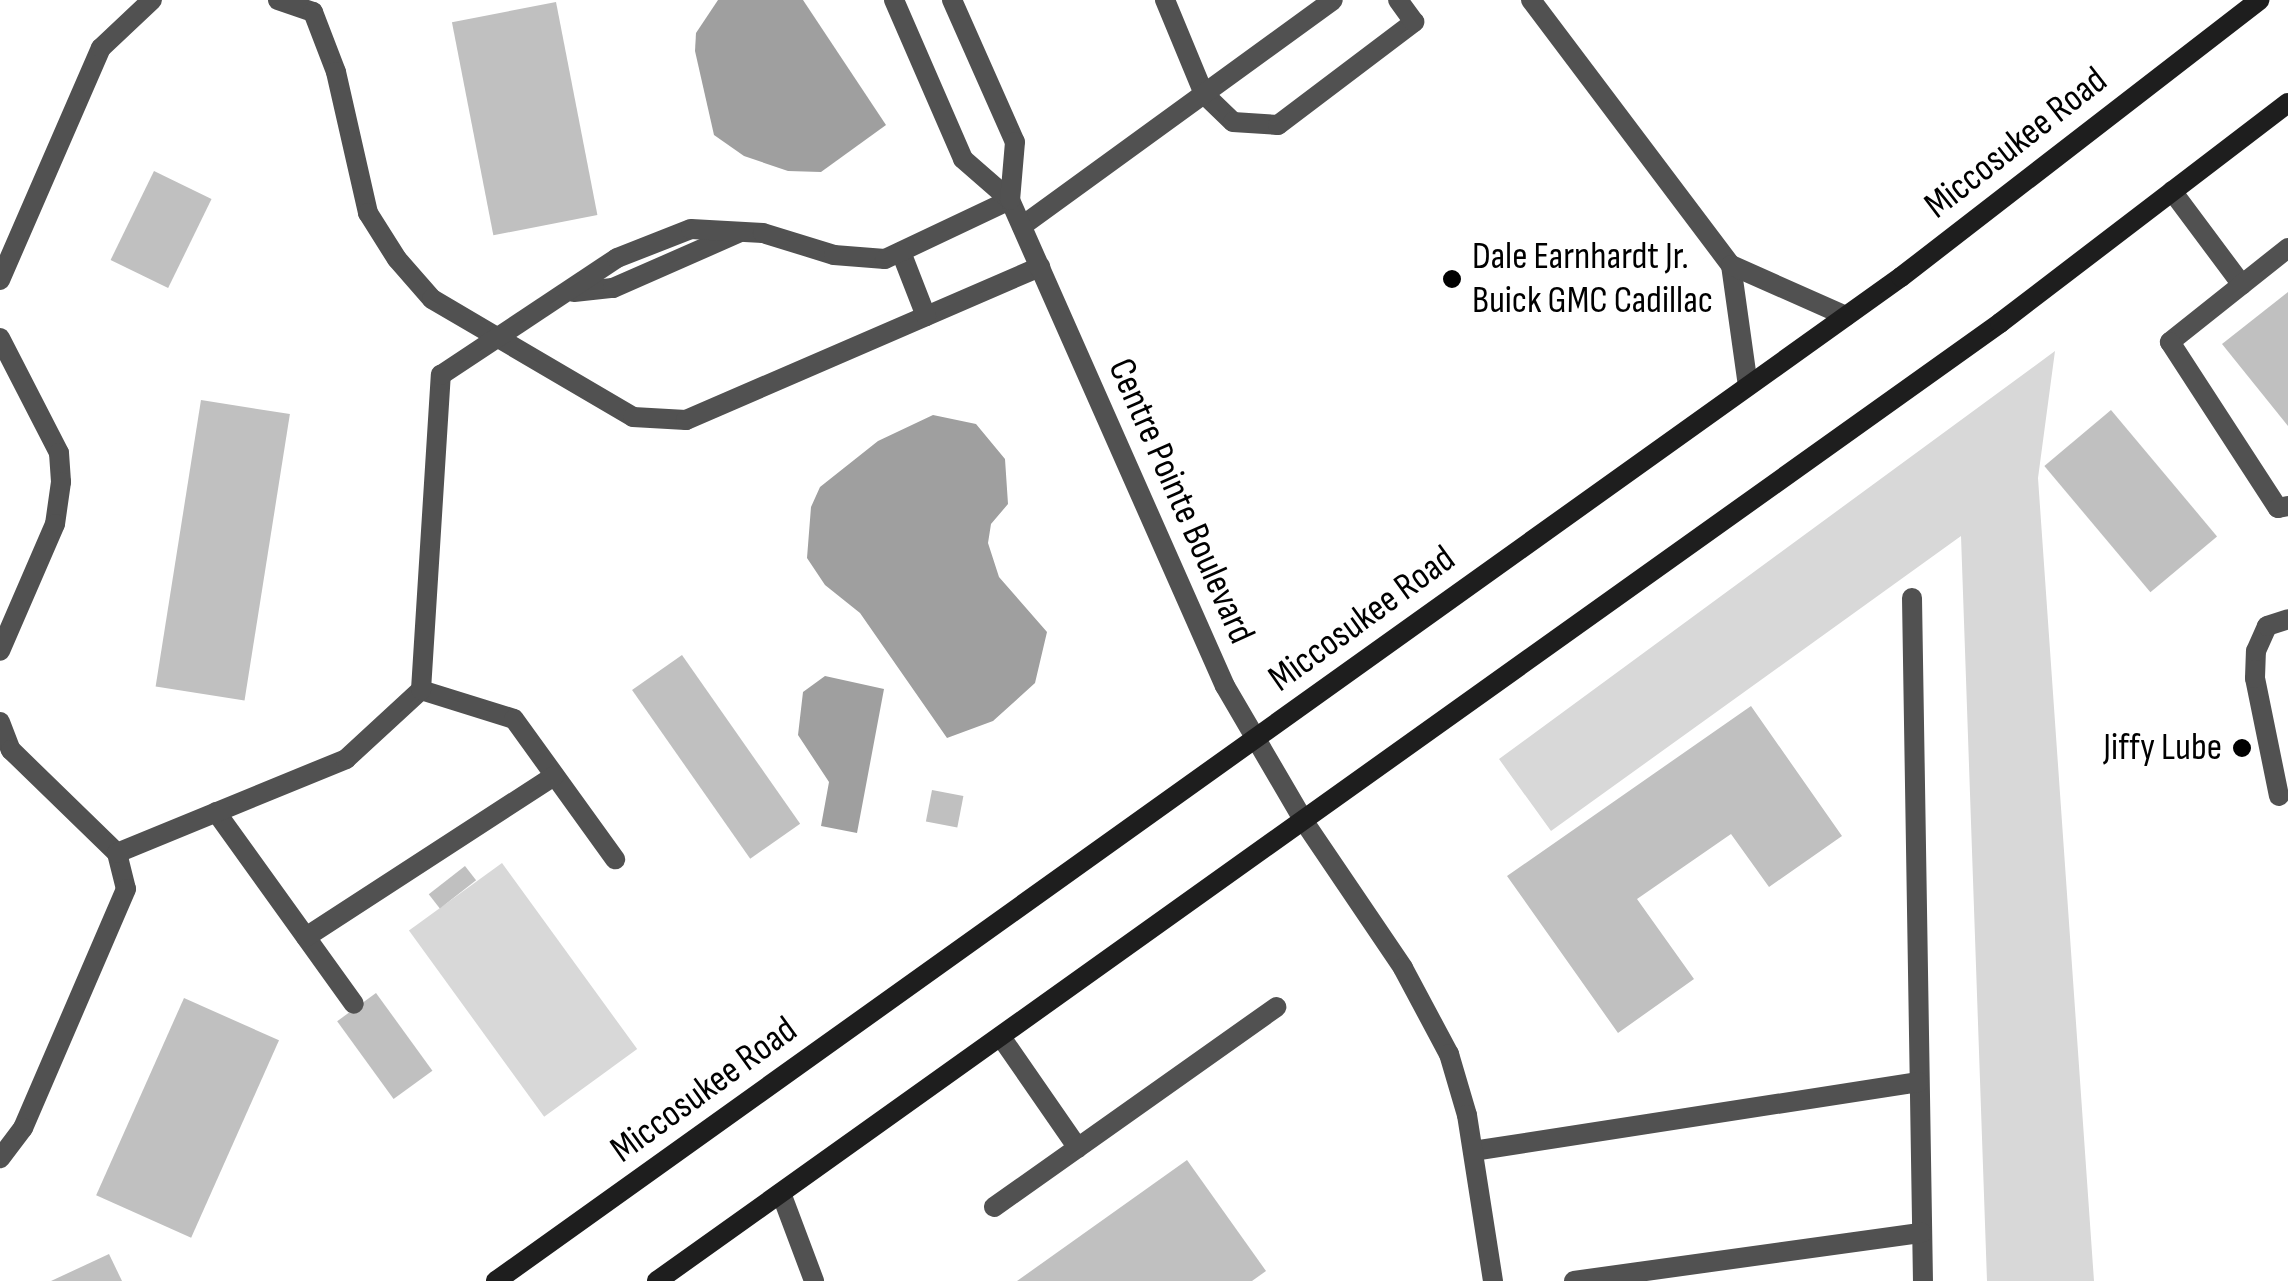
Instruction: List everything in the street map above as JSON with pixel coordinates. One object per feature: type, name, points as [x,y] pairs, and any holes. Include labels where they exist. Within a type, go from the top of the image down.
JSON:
[{"type":"street","points":[[0,280],[101,48],[152,0]]},
{"type":"street","points":[[281,0],[313,12],[378,228],[432,299],[633,417],[662,422],[686,420],[1040,267]]},
{"type":"street","name":"Centre Pointe Boulevard","points":[[894,0],[963,159],[1010,200],[1225,686],[1305,823],[1403,968],[1449,1054],[1473,1151],[1492,1281]]},
{"type":"street","name":"Centre Pointe Boulevard","points":[[952,0],[1015,142],[1010,200]]},
{"type":"street","points":[[1022,226],[1333,0]]},
{"type":"street","points":[[1169,2],[1204,94],[1233,122],[1278,125],[1414,22],[1398,0]]},
{"type":"street","points":[[1531,0],[1731,265],[1846,316]]},
{"type":"street","name":"Miccosukee Road","points":[[496,1281],[1846,316],[2260,0]]},
{"type":"street","points":[[657,1281],[1305,823],[2000,322],[2284,109]]},
{"type":"street","points":[[2172,191],[2242,285]]},
{"type":"street","points":[[117,853],[346,759],[421,690],[442,376],[571,292],[613,288],[740,232],[834,254],[885,260],[1010,200]]},
{"type":"street","points":[[2288,248],[2170,342],[2278,508],[2288,506]]},
{"type":"street","points":[[901,252],[926,316]]},
{"type":"street","points":[[1731,265],[1748,386]]},
{"type":"street","points":[[0,338],[59,452],[61,482],[55,524],[0,651]]},
{"type":"street","points":[[1912,598],[1923,1281]]},
{"type":"street","points":[[2279,796],[2255,678],[2256,651],[2267,626],[2288,619]]},
{"type":"street","points":[[421,690],[514,720],[615,860]]},
{"type":"street","points":[[0,722],[10,750],[117,853],[126,888],[23,1128],[0,1158]]},
{"type":"street","points":[[306,937],[554,776]]},
{"type":"street","points":[[216,812],[354,1004]]},
{"type":"street","points":[[994,1208],[1276,1007]]},
{"type":"street","points":[[1001,1037],[1078,1148]]},
{"type":"street","points":[[1473,1151],[1919,1082]]},
{"type":"street","points":[[781,1193],[814,1281]]},
{"type":"street","points":[[1574,1281],[1922,1233]]},
{"type":"shaded area","points":[[718,0],[803,0],[886,125],[821,172],[788,171],[744,156],[714,135],[695,51],[696,33]]},
{"type":"shaded area","points":[[2055,351],[2038,478],[2094,1281],[1987,1281],[1961,536],[1551,831],[1499,759]]},
{"type":"shaded area","points":[[933,415],[976,424],[1005,459],[1008,504],[991,524],[988,543],[999,577],[1047,632],[1035,683],[993,721],[947,738],[860,613],[825,585],[807,558],[811,507],[820,487],[878,441]]},
{"type":"shaded area","points":[[825,676],[884,689],[857,833],[821,826],[829,782],[798,735],[803,692]]},
{"type":"shaded area","points":[[502,863],[637,1049],[544,1117],[409,931]]},
{"type":"building","points":[[556,2],[597,215],[493,235],[452,22]]},
{"type":"building","points":[[154,171],[212,199],[168,288],[111,260]]},
{"type":"building","points":[[2288,292],[2288,426],[2222,344]]},
{"type":"building","points":[[201,400],[290,414],[245,701],[156,686]]},
{"type":"building","points":[[2111,410],[2217,536],[2150,592],[2044,466]]},
{"type":"building","points":[[682,655],[800,824],[750,859],[632,690]]},
{"type":"building","points":[[1751,706],[1842,836],[1769,887],[1731,834],[1637,899],[1694,979],[1618,1033],[1507,876]]},
{"type":"building","points":[[932,790],[963,796],[957,828],[926,821]]},
{"type":"building","points":[[465,866],[476,880],[440,909],[429,894]]},
{"type":"building","points":[[376,993],[432,1071],[394,1099],[337,1021]]},
{"type":"building","points":[[184,998],[279,1040],[191,1238],[96,1195]]},
{"type":"building","points":[[1187,1160],[1266,1271],[1252,1281],[1017,1281]]},
{"type":"building","points":[[109,1254],[122,1281],[51,1281]]},
{"type":"place","name":"Dale Earnhardt Jr. Buick GMC Cadillac","points":[[1452,279]]},
{"type":"place","name":"Jiffy Lube","points":[[2242,748]]}]
